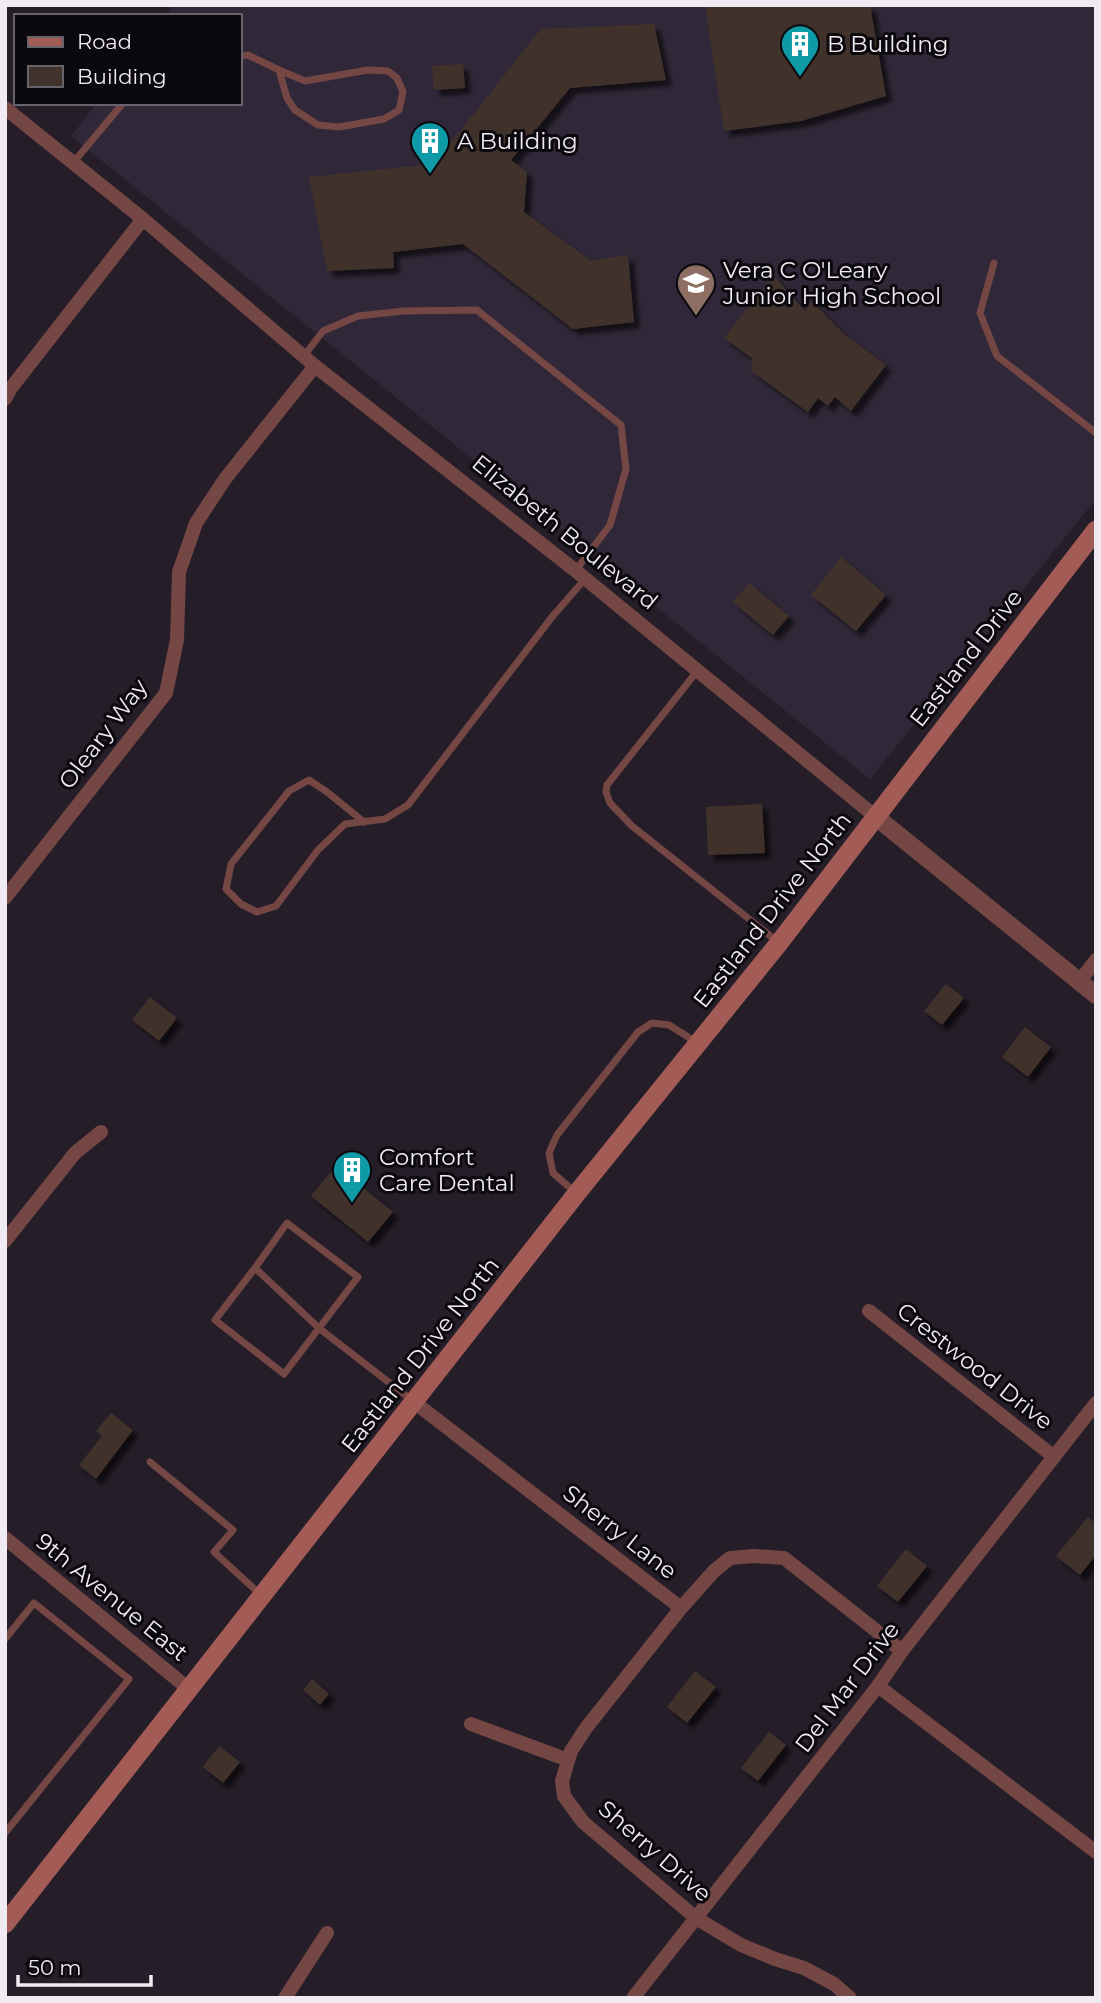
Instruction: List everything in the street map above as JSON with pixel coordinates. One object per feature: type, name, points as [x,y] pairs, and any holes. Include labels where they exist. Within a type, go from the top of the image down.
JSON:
[{"type":"main road","name":"Eastland Drive","points":[[876,817],[1096,530]]},
{"type":"main road","name":"Eastland Drive North","points":[[6,1923],[577,1193],[779,943],[876,817]]},
{"type":"street","name":"Elizabeth Boulevard","points":[[5,108],[143,219],[310,361],[581,575],[1096,995]]},
{"type":"street","points":[[5,399],[143,219]]},
{"type":"street","name":"Oleary Way","points":[[5,898],[166,693],[177,640],[179,572],[196,523],[310,361]]},
{"type":"street","points":[[1079,982],[1096,960]]},
{"type":"street","points":[[5,1241],[75,1153],[101,1132]]},
{"type":"street","name":"Crestwood Drive","points":[[869,1311],[1053,1456]]},
{"type":"street","name":"Sherry Lane","points":[[414,1402],[681,1608],[714,1571],[730,1558],[784,1558],[902,1651]]},
{"type":"street","name":"Del Mar Drive","points":[[633,1998],[1096,1402]]},
{"type":"street","name":"9th Avenue East","points":[[5,1538],[190,1690]]},
{"type":"street","name":"Sherry Drive","points":[[681,1608],[586,1728],[571,1751],[562,1781],[565,1796],[583,1822],[696,1918],[741,1945],[804,1968],[834,1984],[850,1998]]},
{"type":"street","points":[[878,1686],[1096,1852]]},
{"type":"street","points":[[471,1724],[568,1760]]},
{"type":"street","points":[[285,1998],[327,1933]]},
{"type":"lane","points":[[242,56],[248,55],[279,69],[305,81],[368,70],[388,72],[397,78],[403,92],[399,110],[384,119],[339,127],[318,125],[295,110],[287,98],[279,69]]},
{"type":"lane","points":[[74,163],[121,105]]},
{"type":"lane","points":[[994,263],[980,313],[997,356],[1096,433]]},
{"type":"lane","points":[[310,361],[323,331],[358,316],[404,311],[477,310],[621,425],[626,469],[610,525],[581,575],[552,617],[408,804],[385,819],[364,822],[345,824],[318,850],[276,906],[257,912],[241,904],[226,889],[232,864],[289,791],[309,780],[364,822]]},
{"type":"lane","points":[[698,670],[607,785],[606,792],[610,803],[632,826],[779,943]]},
{"type":"lane","points":[[577,1193],[554,1173],[549,1153],[557,1135],[638,1032],[652,1023],[669,1025],[698,1043]]},
{"type":"lane","points":[[287,1223],[358,1277],[284,1374],[215,1320],[255,1268],[287,1223]]},
{"type":"lane","points":[[255,1268],[320,1329],[414,1402]]},
{"type":"lane","points":[[150,1462],[233,1530],[214,1552],[262,1596]]},
{"type":"lane","points":[[5,1639],[34,1603],[129,1678],[5,1833]]},
{"type":"shaded area","name":"Vera C O'Leary Junior High School","points":[[173,5],[1096,5],[1096,499],[870,779],[71,136],[95,105],[242,105],[242,14],[166,14]]},
{"type":"building","name":"B Building","points":[[705,5],[870,5],[886,96],[801,121],[724,131]]},
{"type":"building","name":"A Building","points":[[654,24],[666,80],[570,88],[511,160],[527,172],[524,212],[591,261],[628,255],[634,322],[573,329],[463,244],[393,252],[394,268],[327,271],[309,177],[434,164],[541,29]]},
{"type":"building","points":[[463,64],[465,88],[434,90],[432,66]]},
{"type":"building","points":[[773,275],[805,311],[811,301],[844,334],[886,365],[851,411],[835,397],[828,406],[818,398],[808,412],[751,371],[752,358],[724,338]]},
{"type":"building","points":[[841,557],[886,595],[856,631],[811,595]]},
{"type":"building","points":[[749,583],[789,616],[773,635],[733,602]]},
{"type":"building","points":[[762,804],[765,853],[708,855],[706,807]]},
{"type":"building","points":[[946,984],[964,998],[942,1025],[924,1011]]},
{"type":"building","points":[[150,997],[177,1018],[159,1041],[132,1020]]},
{"type":"building","points":[[1025,1027],[1051,1047],[1028,1077],[1002,1057]]},
{"type":"building","name":"Comfort Care Dental","points":[[336,1166],[393,1212],[368,1242],[311,1196]]},
{"type":"building","points":[[111,1413],[133,1430],[96,1479],[79,1465],[102,1436],[96,1431]]},
{"type":"building","points":[[1088,1517],[1096,1524],[1096,1555],[1080,1575],[1056,1556]]},
{"type":"building","points":[[906,1549],[927,1566],[898,1602],[877,1586]]},
{"type":"building","points":[[695,1671],[716,1687],[687,1723],[667,1707]]},
{"type":"building","points":[[312,1679],[329,1694],[320,1705],[303,1690]]},
{"type":"building","points":[[769,1732],[786,1745],[758,1781],[741,1768]]},
{"type":"building","points":[[219,1746],[240,1762],[223,1783],[203,1767]]},
{"type":"place","name":"B Building","points":[[800,78]]},
{"type":"place","name":"A Building","points":[[430,175]]},
{"type":"place","name":"Vera C O'Leary Junior High School","points":[[696,317]]},
{"type":"place","name":"Comfort Care Dental","points":[[352,1204]]}]
